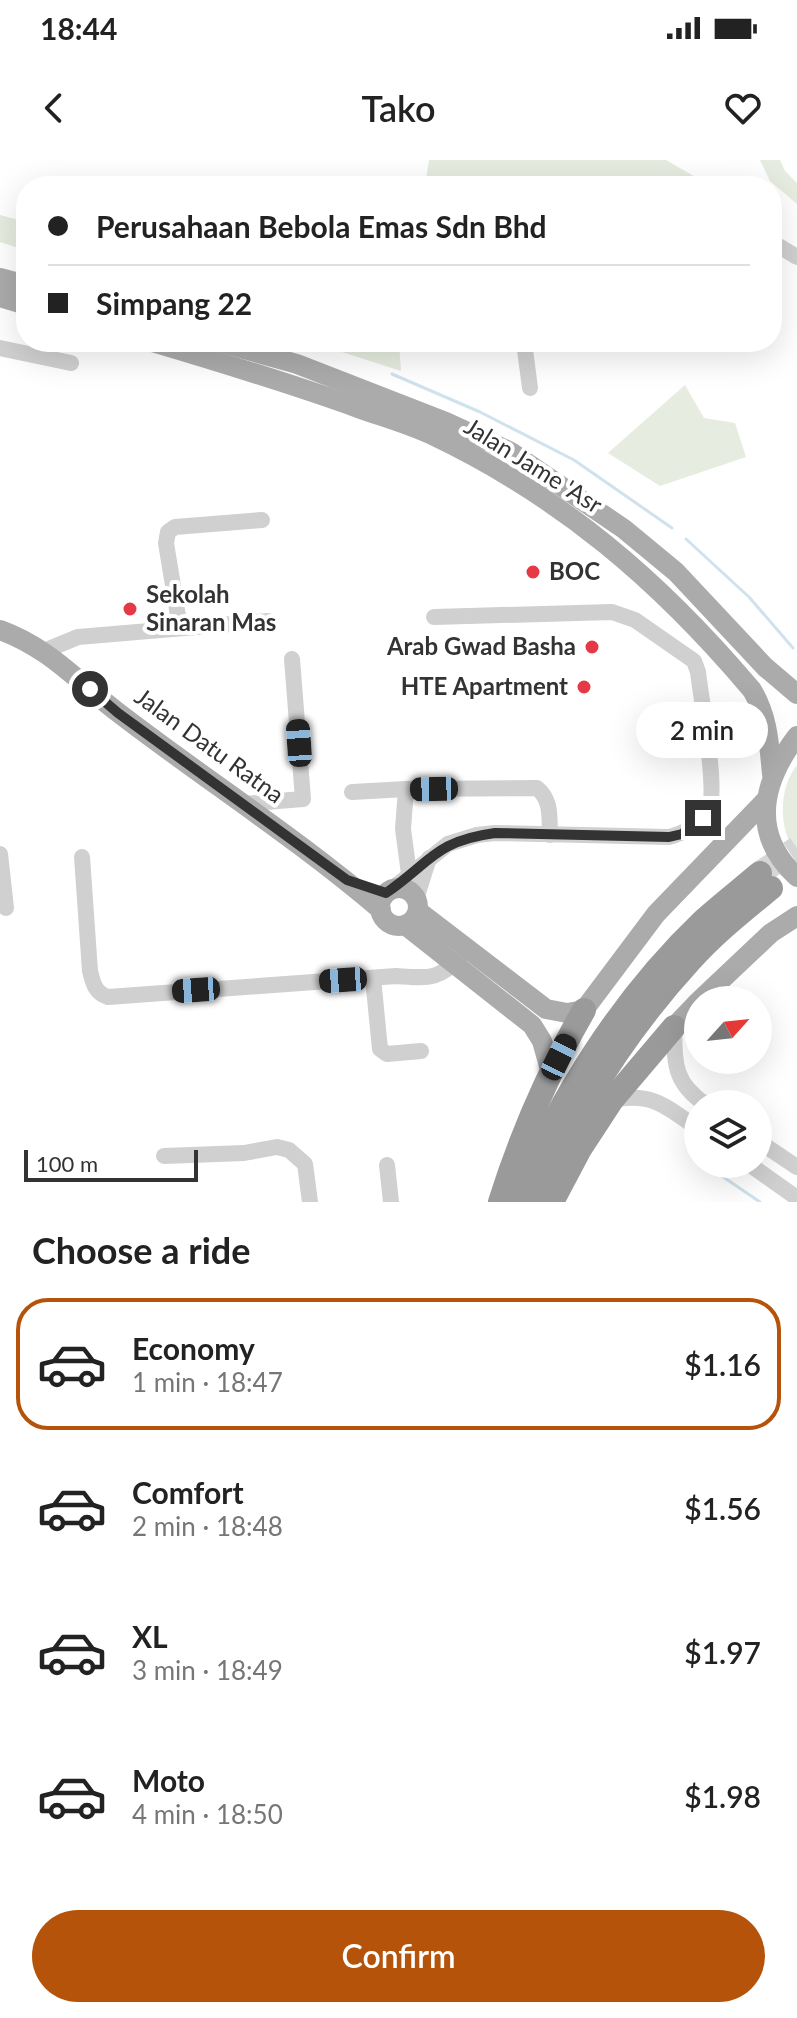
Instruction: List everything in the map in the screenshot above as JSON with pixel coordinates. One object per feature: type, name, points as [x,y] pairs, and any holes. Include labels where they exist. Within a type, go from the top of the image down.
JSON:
[{"type":"highway","points":[[516,1202],[562,1105],[624,1011],[705,920],[766,880],[691,959],[639,1023],[577,1117],[537,1202]]},
{"type":"highway","points":[[500,1202],[519,1144],[584,1010]]},
{"type":"highway","points":[[552,1202],[580,1149],[612,1100],[674,1027]]},
{"type":"main road","name":"Jalan Jame 'Asr","points":[[186,352],[286,382],[428,433],[501,471],[558,507],[609,545],[659,589],[752,690],[768,726],[772,774]]},
{"type":"main road","name":"Jalan Jame 'Asr","points":[[254,352],[297,364],[446,422],[511,452],[624,529],[676,572],[765,667],[797,694]]},
{"type":"main road","name":"Jalan Datu Ratna","points":[[0,630],[44,651],[118,713],[347,880],[386,897]]},
{"type":"main road","points":[[797,736],[772,774],[766,800],[772,841],[779,856],[797,877]]},
{"type":"main road","points":[[461,956],[546,1009],[567,1013],[584,1010],[656,914],[766,800]]},
{"type":"main road","points":[[413,912],[392,924],[383,916],[386,897],[403,888],[413,912],[532,1025],[548,1055],[551,1073]]},
{"type":"main road","points":[[715,986],[771,933],[797,916]]},
{"type":"main road","points":[[674,1027],[684,1017]]},
{"type":"street","points":[[19,352],[71,363]]},
{"type":"street","points":[[525,352],[530,388]]},
{"type":"street","points":[[180,628],[166,543],[168,532],[175,527],[262,520]]},
{"type":"street","points":[[386,897],[409,874],[448,844],[477,835],[669,837],[682,834],[703,818],[712,797],[698,672],[694,661],[635,620],[612,612],[434,617]]},
{"type":"street","points":[[44,651],[78,637],[268,621]]},
{"type":"street","points":[[243,804],[303,799],[292,659]]},
{"type":"street","points":[[352,792],[537,788],[545,795],[549,805],[550,835]]},
{"type":"street","points":[[406,789],[403,829],[409,874]]},
{"type":"street","points":[[0,854],[6,908]]},
{"type":"street","points":[[82,857],[90,971],[100,995],[108,997],[373,978],[436,977],[461,956]]},
{"type":"street","points":[[413,912],[429,858]]},
{"type":"street","points":[[373,978],[380,1049],[387,1054],[421,1051]]},
{"type":"street","points":[[674,1027],[675,1065],[687,1090]]},
{"type":"street","points":[[612,1100],[631,1096],[648,1097],[684,1120]]},
{"type":"street","points":[[164,1156],[244,1153],[277,1147],[289,1150],[305,1164],[310,1202]]},
{"type":"street","points":[[772,1150],[797,1167]]},
{"type":"street","points":[[387,1165],[391,1202]]},
{"type":"street","points":[[769,1178],[797,1198]]},
{"type":"shaded area","points":[[429,160],[666,160],[694,176],[427,176]]},
{"type":"shaded area","points":[[760,160],[780,160],[785,171],[797,183],[797,204],[782,191],[782,176],[768,176]]},
{"type":"shaded area","points":[[0,215],[16,219],[16,247],[0,242]]},
{"type":"shaded area","points":[[342,352],[400,352],[401,371]]},
{"type":"shaded area","points":[[685,385],[704,418],[735,423],[746,457],[660,486],[608,453]]},
{"type":"shaded area","points":[[797,765],[797,855],[786,834],[783,810],[786,786]]},
{"type":"waterway","points":[[392,374],[480,412],[574,460],[672,528]]},
{"type":"waterway","points":[[686,539],[749,597],[793,648]]},
{"type":"waterway","points":[[725,1178],[760,1202]]},
{"type":"tunnel","points":[[760,873],[797,848]]},
{"type":"place","name":"BOC","points":[[533,572]]},
{"type":"place","name":"Sekolah Sinaran Mas","points":[[130,609]]},
{"type":"place","name":"Arab Gwad Basha","points":[[592,647]]},
{"type":"place","name":"HTE Apartment","points":[[584,687]]},
{"type":"route","points":[[90,689],[118,713],[347,880],[386,893],[448,844],[477,835],[669,837],[682,834],[703,818]]}]
